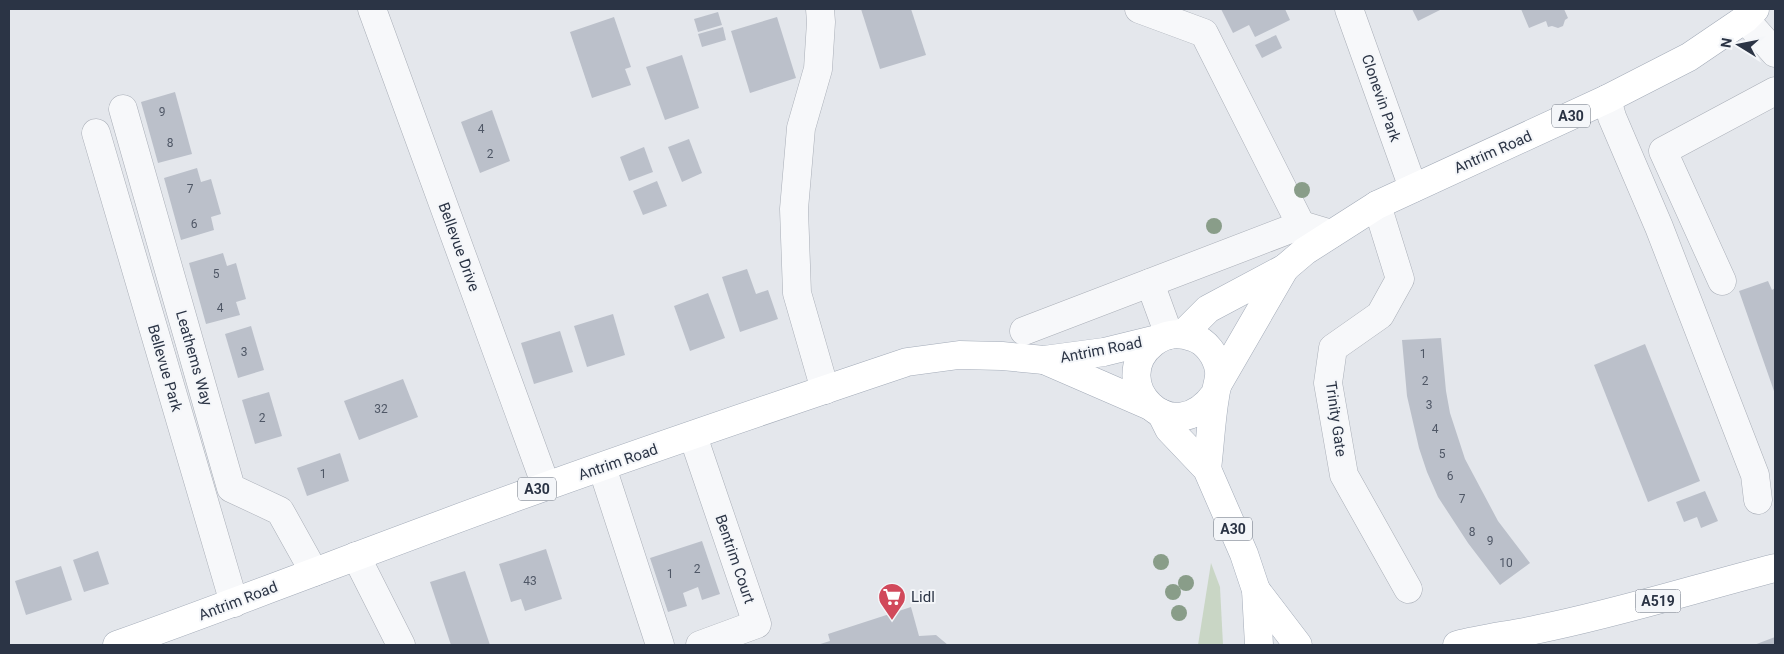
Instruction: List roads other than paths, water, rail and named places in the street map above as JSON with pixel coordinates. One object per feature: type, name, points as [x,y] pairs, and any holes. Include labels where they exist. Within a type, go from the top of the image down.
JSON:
[{"type":"main road","name":"Antrim Road","points":[[117,645],[546,486],[906,362],[959,356],[1002,356],[1044,360],[1104,352],[1170,336],[1208,309],[1285,268],[1305,251],[1377,205],[1607,99],[1688,57],[1750,14]]},
{"type":"main road","name":"Antrim Road","points":[[1217,388],[1285,268]]},
{"type":"main road","name":"A30","points":[[1207,469],[1219,370],[1215,358],[1208,347],[1197,338],[1170,336],[1147,348],[1140,358],[1136,371],[1137,384],[1141,396],[1155,410],[1168,430],[1207,469],[1244,554],[1256,590],[1259,645]]},
{"type":"main road","name":"Antrim Road","points":[[1044,360],[1155,410]]},
{"type":"main road","name":"A30","points":[[1155,410],[1173,417],[1186,416],[1198,412],[1207,404],[1217,388]]},
{"type":"main road","name":"A519","points":[[1457,645],[1539,630],[1670,598],[1775,568]]},
{"type":"main road","name":"A30","points":[[1256,590],[1298,645]]},
{"type":"main road","name":"A519","points":[[1515,645],[1539,630]]},
{"type":"street","name":"Bellevue Drive","points":[[372,9],[546,486]]},
{"type":"street","points":[[820,9],[818,69],[801,128],[794,209],[797,292],[825,390]]},
{"type":"street","points":[[1139,9],[1204,33],[1301,225]]},
{"type":"street","name":"Clonevin Park","points":[[1350,9],[1413,188]]},
{"type":"street","points":[[1750,14],[1775,53]]},
{"type":"street","points":[[1722,281],[1663,151],[1775,91]]},
{"type":"street","points":[[1607,99],[1612,117],[1658,227],[1755,475],[1758,500]]},
{"type":"street","name":"Leathems Way","points":[[123,110],[231,488],[280,511],[314,572]]},
{"type":"street","name":"Bellevue Park","points":[[96,133],[234,603]]},
{"type":"street","name":"Trinity Gate","points":[[1377,205],[1400,278],[1380,315],[1333,348],[1328,383],[1344,475],[1408,589]]},
{"type":"street","points":[[1024,331],[1301,225],[1331,234]]},
{"type":"street","points":[[1150,282],[1170,336]]},
{"type":"street","name":"Bentrim Court","points":[[693,436],[757,624],[700,645]]},
{"type":"street","points":[[602,467],[660,645]]},
{"type":"street","points":[[356,556],[401,645]]},
{"type":"place","name":"Lidl","points":[[892,621]]}]
